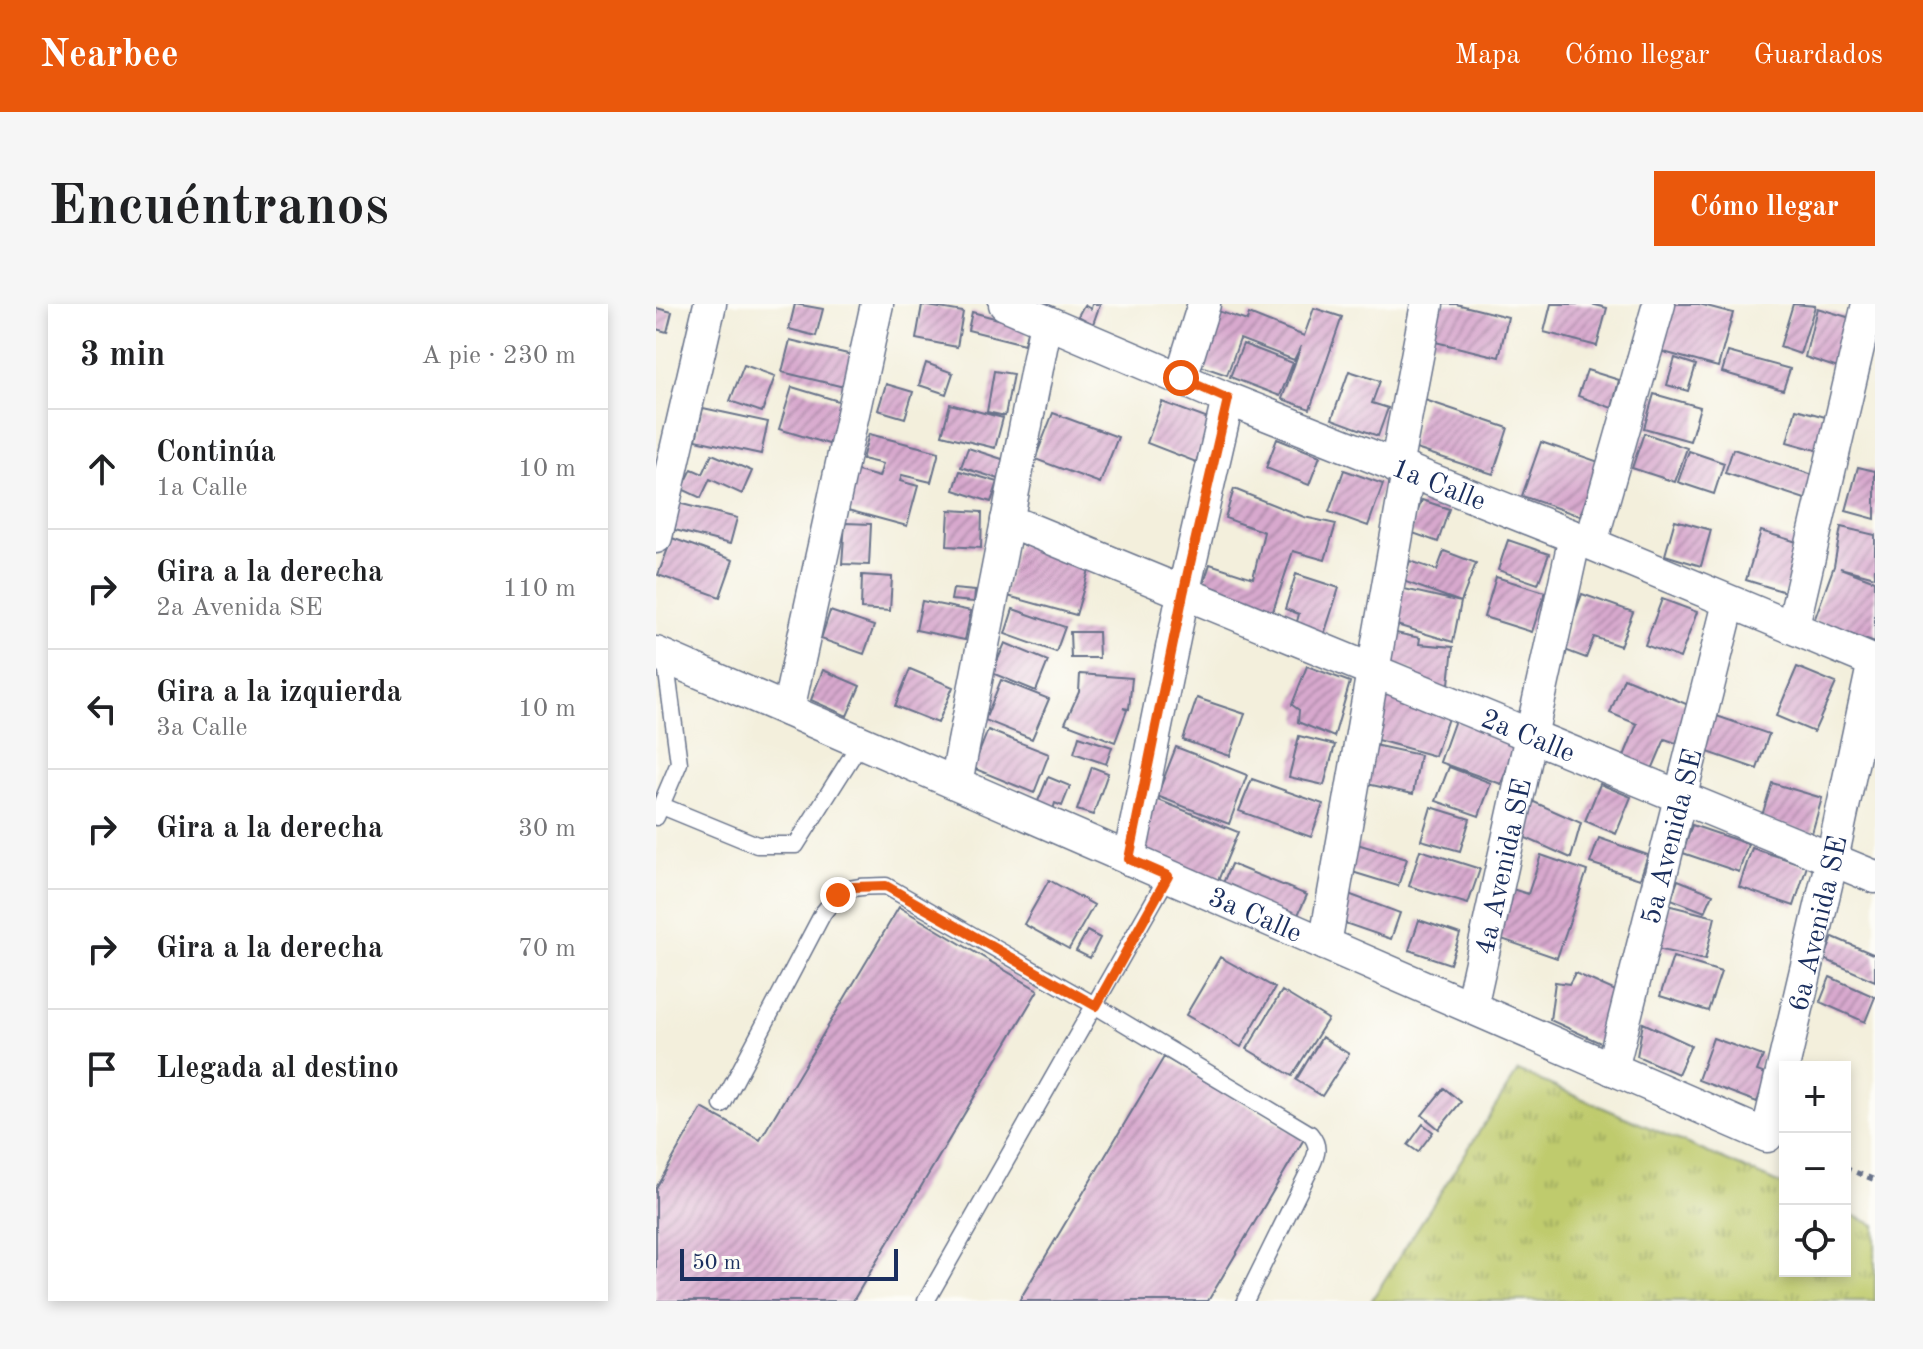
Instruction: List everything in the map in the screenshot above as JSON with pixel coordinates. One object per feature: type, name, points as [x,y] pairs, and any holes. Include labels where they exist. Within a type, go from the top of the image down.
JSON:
[{"type":"street","points":[[656,537],[710,304]]},
{"type":"street","points":[[788,710],[877,304]]},
{"type":"street","name":"1a Calle","points":[[1005,304],[1228,399],[1583,540],[1874,662]]},
{"type":"street","points":[[1181,378],[1204,304]]},
{"type":"street","points":[[1325,944],[1375,673],[1427,304]]},
{"type":"street","name":"4a Avenida SE","points":[[1471,1007],[1530,736],[1583,540],[1659,304]]},
{"type":"street","points":[[1793,626],[1868,304]]},
{"type":"street","points":[[956,783],[1046,322]]},
{"type":"street","points":[[1129,859],[1183,594],[1228,399]]},
{"type":"street","name":"2a Calle","points":[[1007,520],[1875,877]]},
{"type":"street","name":"5a Avenida SE","points":[[1612,1069],[1729,603]]},
{"type":"street","name":"3a Calle","points":[[661,655],[1767,1136]]},
{"type":"street","name":"6a Avenida SE","points":[[1767,1136],[1832,859],[1874,662]]},
{"type":"lane","points":[[661,655],[679,763],[659,812],[757,845],[796,845],[861,742]]},
{"type":"lane","points":[[926,1301],[1168,876]]},
{"type":"lane","points":[[722,1105],[823,913],[838,895],[853,887],[886,886],[1096,1006],[1310,1134],[1316,1141],[1318,1151],[1245,1301]]},
{"type":"path","points":[[1851,1170],[1875,1180]]},
{"type":"green space","points":[[1518,1071],[1779,1183],[1779,1277],[1851,1277],[1851,1215],[1875,1225],[1875,1301],[1371,1301]]},
{"type":"building","points":[[795,304],[823,309],[816,336],[789,329]]},
{"type":"building","points":[[1092,304],[1100,304],[1093,324],[1078,316],[1084,305],[1091,309]]},
{"type":"building","points":[[1440,304],[1456,304],[1508,317],[1499,357],[1431,341]]},
{"type":"building","points":[[1551,304],[1591,304],[1607,308],[1597,346],[1544,332]]},
{"type":"building","points":[[1673,304],[1699,304],[1733,313],[1718,367],[1660,351]]},
{"type":"building","points":[[1793,304],[1815,306],[1800,354],[1780,347]]},
{"type":"building","points":[[922,305],[963,312],[957,347],[916,339]]},
{"type":"building","points":[[656,308],[672,312],[667,332],[656,329]]},
{"type":"building","points":[[1314,308],[1342,317],[1310,409],[1282,399],[1301,346],[1294,360],[1240,339],[1227,375],[1192,363],[1212,309],[1247,321],[1249,314],[1304,336]]},
{"type":"building","points":[[1817,308],[1854,319],[1841,369],[1805,357]]},
{"type":"building","points":[[972,312],[1028,327],[1024,344],[968,330]]},
{"type":"building","points":[[790,340],[852,355],[844,387],[782,372]]},
{"type":"building","points":[[1243,344],[1293,363],[1280,396],[1230,377]]},
{"type":"building","points":[[1728,352],[1790,369],[1783,390],[1722,372]]},
{"type":"building","points":[[1675,358],[1696,365],[1688,391],[1667,385]]},
{"type":"building","points":[[926,363],[953,373],[946,394],[919,385]]},
{"type":"building","points":[[744,365],[775,376],[762,412],[730,401]]},
{"type":"building","points":[[1587,370],[1619,380],[1612,408],[1578,396]]},
{"type":"building","points":[[994,371],[1013,374],[1005,416],[987,412]]},
{"type":"building","points":[[1349,371],[1380,381],[1372,403],[1388,408],[1378,436],[1332,419]]},
{"type":"building","points":[[886,384],[913,392],[905,418],[878,410]]},
{"type":"building","points":[[792,387],[845,403],[832,445],[779,429]]},
{"type":"building","points":[[1654,394],[1700,407],[1690,441],[1644,428]]},
{"type":"building","points":[[1425,400],[1508,428],[1493,474],[1410,447]]},
{"type":"building","points":[[1162,402],[1211,420],[1196,462],[1147,443]]},
{"type":"building","points":[[950,404],[1003,418],[995,448],[942,435]]},
{"type":"building","points":[[703,408],[768,422],[761,454],[696,440]]},
{"type":"building","points":[[1796,409],[1829,418],[1820,451],[1787,442]]},
{"type":"building","points":[[1053,413],[1118,437],[1100,483],[1035,459]]},
{"type":"building","points":[[1644,433],[1687,448],[1675,482],[1632,468]]},
{"type":"building","points":[[869,434],[939,452],[931,482],[902,475],[900,481],[918,486],[907,526],[844,509],[854,470],[879,477],[883,464],[862,459]]},
{"type":"building","points":[[1277,439],[1320,456],[1309,485],[1266,468]]},
{"type":"building","points":[[1541,442],[1599,462],[1580,516],[1522,496]]},
{"type":"building","points":[[968,448],[1005,460],[999,479],[961,467]]},
{"type":"building","points":[[1733,449],[1816,476],[1808,500],[1725,473]]},
{"type":"building","points":[[1689,451],[1724,463],[1714,494],[1678,482]]},
{"type":"building","points":[[712,454],[752,471],[742,494],[710,479],[701,498],[682,489],[692,469],[703,474]]},
{"type":"building","points":[[1858,467],[1875,471],[1875,519],[1846,511]]},
{"type":"building","points":[[1344,470],[1383,484],[1368,526],[1329,512]]},
{"type":"building","points":[[960,471],[998,482],[991,502],[954,490]]},
{"type":"building","points":[[1234,489],[1304,517],[1336,524],[1325,560],[1293,551],[1270,620],[1200,595],[1210,564],[1253,578],[1264,532],[1225,518]]},
{"type":"building","points":[[1422,500],[1449,509],[1438,542],[1410,532]]},
{"type":"building","points":[[678,503],[737,518],[730,544],[671,529]]},
{"type":"building","points":[[949,510],[982,512],[981,548],[947,546]]},
{"type":"building","points":[[1675,520],[1711,530],[1701,566],[1665,555]]},
{"type":"building","points":[[845,523],[871,524],[869,565],[842,564]]},
{"type":"building","points":[[1841,527],[1875,535],[1875,577],[1840,568],[1875,581],[1875,643],[1814,621],[1834,566]]},
{"type":"building","points":[[1761,531],[1800,543],[1785,592],[1746,580]]},
{"type":"building","points":[[672,538],[733,560],[720,597],[658,575]]},
{"type":"building","points":[[1508,540],[1549,554],[1538,584],[1498,570]]},
{"type":"building","points":[[1018,543],[1091,563],[1076,615],[1004,595]]},
{"type":"building","points":[[1444,551],[1476,563],[1461,602],[1403,581],[1410,561],[1437,570]]},
{"type":"building","points":[[1296,574],[1339,588],[1322,641],[1294,633],[1299,614],[1285,609]]},
{"type":"building","points":[[862,575],[892,577],[890,611],[861,609]]},
{"type":"building","points":[[1496,577],[1545,592],[1532,632],[1484,617]]},
{"type":"building","points":[[1400,588],[1461,602],[1453,642],[1390,623]]},
{"type":"building","points":[[953,589],[975,591],[974,602],[951,600]]},
{"type":"building","points":[[1582,594],[1633,612],[1620,646],[1594,637],[1586,658],[1562,649]]},
{"type":"building","points":[[1662,599],[1697,612],[1680,658],[1645,645]]},
{"type":"building","points":[[922,601],[971,611],[965,640],[916,630]]},
{"type":"building","points":[[1013,609],[1065,627],[1056,652],[1005,634]]},
{"type":"building","points":[[830,611],[874,626],[864,654],[821,639]]},
{"type":"building","points":[[1070,632],[1098,632],[1099,658],[1071,658]]},
{"type":"building","points":[[1391,632],[1420,638],[1419,644],[1453,647],[1448,693],[1414,681],[1414,670],[1385,664]]},
{"type":"building","points":[[1005,643],[1048,661],[1036,691],[992,673]]},
{"type":"building","points":[[1307,666],[1350,682],[1334,737],[1298,722],[1299,710],[1292,705]]},
{"type":"building","points":[[1797,667],[1836,683],[1814,732],[1776,716]]},
{"type":"building","points":[[910,669],[953,687],[938,723],[895,706]]},
{"type":"building","points":[[823,670],[860,686],[847,716],[811,700]]},
{"type":"building","points":[[1080,674],[1132,678],[1129,709],[1123,708],[1127,710],[1115,742],[1065,723],[1079,692]]},
{"type":"building","points":[[1624,678],[1691,706],[1676,743],[1665,739],[1651,772],[1622,761],[1637,724],[1610,713]]},
{"type":"building","points":[[1001,680],[1049,699],[1032,739],[985,720]]},
{"type":"building","points":[[1383,691],[1448,718],[1435,756],[1374,739]]},
{"type":"building","points":[[1197,698],[1245,714],[1230,756],[1183,740]]},
{"type":"building","points":[[1711,714],[1769,734],[1757,769],[1699,749]]},
{"type":"building","points":[[1455,720],[1517,742],[1501,784],[1440,762]]},
{"type":"building","points":[[988,730],[1049,754],[1034,793],[973,768]]},
{"type":"building","points":[[1079,736],[1112,747],[1106,764],[1074,753]]},
{"type":"building","points":[[1299,736],[1335,745],[1324,785],[1289,777]]},
{"type":"building","points":[[1374,745],[1420,755],[1413,794],[1367,784]]},
{"type":"building","points":[[1176,747],[1247,775],[1229,824],[1157,796]]},
{"type":"building","points":[[1092,767],[1108,773],[1093,815],[1077,810]]},
{"type":"building","points":[[1449,767],[1491,783],[1479,816],[1436,801]]},
{"type":"building","points":[[1048,777],[1070,786],[1062,806],[1055,803],[1052,813],[1036,806]]},
{"type":"building","points":[[1252,779],[1323,804],[1311,837],[1239,811]]},
{"type":"building","points":[[1772,783],[1822,798],[1812,833],[1761,819]]},
{"type":"building","points":[[1600,784],[1631,797],[1616,834],[1585,821]]},
{"type":"building","points":[[1525,798],[1581,823],[1571,858],[1519,835]]},
{"type":"building","points":[[1156,799],[1238,832],[1215,888],[1133,856]]},
{"type":"building","points":[[1431,807],[1470,819],[1460,851],[1421,840]]},
{"type":"building","points":[[1692,825],[1748,844],[1739,872],[1683,853]]},
{"type":"building","points":[[1599,838],[1648,855],[1640,879],[1590,863]]},
{"type":"building","points":[[1357,844],[1407,859],[1398,886],[1349,871]]},
{"type":"building","points":[[1752,848],[1807,866],[1794,906],[1739,887]]},
{"type":"building","points":[[1420,850],[1480,869],[1468,904],[1409,886]]},
{"type":"building","points":[[1541,855],[1587,871],[1557,958],[1493,936],[1509,888],[1528,894]]},
{"type":"building","points":[[1231,864],[1307,895],[1293,926],[1218,895]]},
{"type":"building","points":[[1049,880],[1094,905],[1069,949],[1024,924]]},
{"type":"building","points":[[1678,880],[1713,894],[1705,912],[1671,899]]},
{"type":"building","points":[[1343,892],[1400,913],[1391,939],[1333,919]]},
{"type":"building","points":[[1667,905],[1715,917],[1705,960],[1657,949]]},
{"type":"building","points":[[899,907],[1038,990],[853,1301],[656,1301],[656,1188],[702,1108],[760,1140]]},
{"type":"building","points":[[1419,920],[1460,934],[1450,964],[1409,950]]},
{"type":"building","points":[[1087,931],[1100,938],[1090,958],[1076,951]]},
{"type":"building","points":[[1833,937],[1875,955],[1875,981],[1824,959]]},
{"type":"building","points":[[1220,957],[1275,988],[1241,1047],[1186,1015]]},
{"type":"building","points":[[1673,957],[1721,972],[1708,1011],[1660,996]]},
{"type":"building","points":[[1575,973],[1627,996],[1605,1045],[1550,1020],[1555,982],[1569,984]]},
{"type":"building","points":[[1830,977],[1875,997],[1865,1022],[1820,1002]]},
{"type":"building","points":[[1282,991],[1328,1019],[1292,1076],[1247,1049]]},
{"type":"building","points":[[1643,1023],[1691,1045],[1678,1074],[1637,1056]]},
{"type":"building","points":[[1322,1037],[1349,1054],[1322,1096],[1296,1080]]},
{"type":"building","points":[[1713,1038],[1763,1056],[1757,1071],[1768,1075],[1757,1102],[1698,1080]]},
{"type":"building","points":[[1164,1057],[1304,1139],[1208,1301],[1019,1301]]},
{"type":"building","points":[[1444,1088],[1461,1102],[1439,1129],[1422,1115]]},
{"type":"building","points":[[1423,1124],[1433,1132],[1418,1152],[1408,1145]]},
{"type":"route","points":[[838,895],[853,887],[886,886],[1096,1006],[1168,876],[1129,859],[1183,594],[1228,399],[1181,378]]}]
